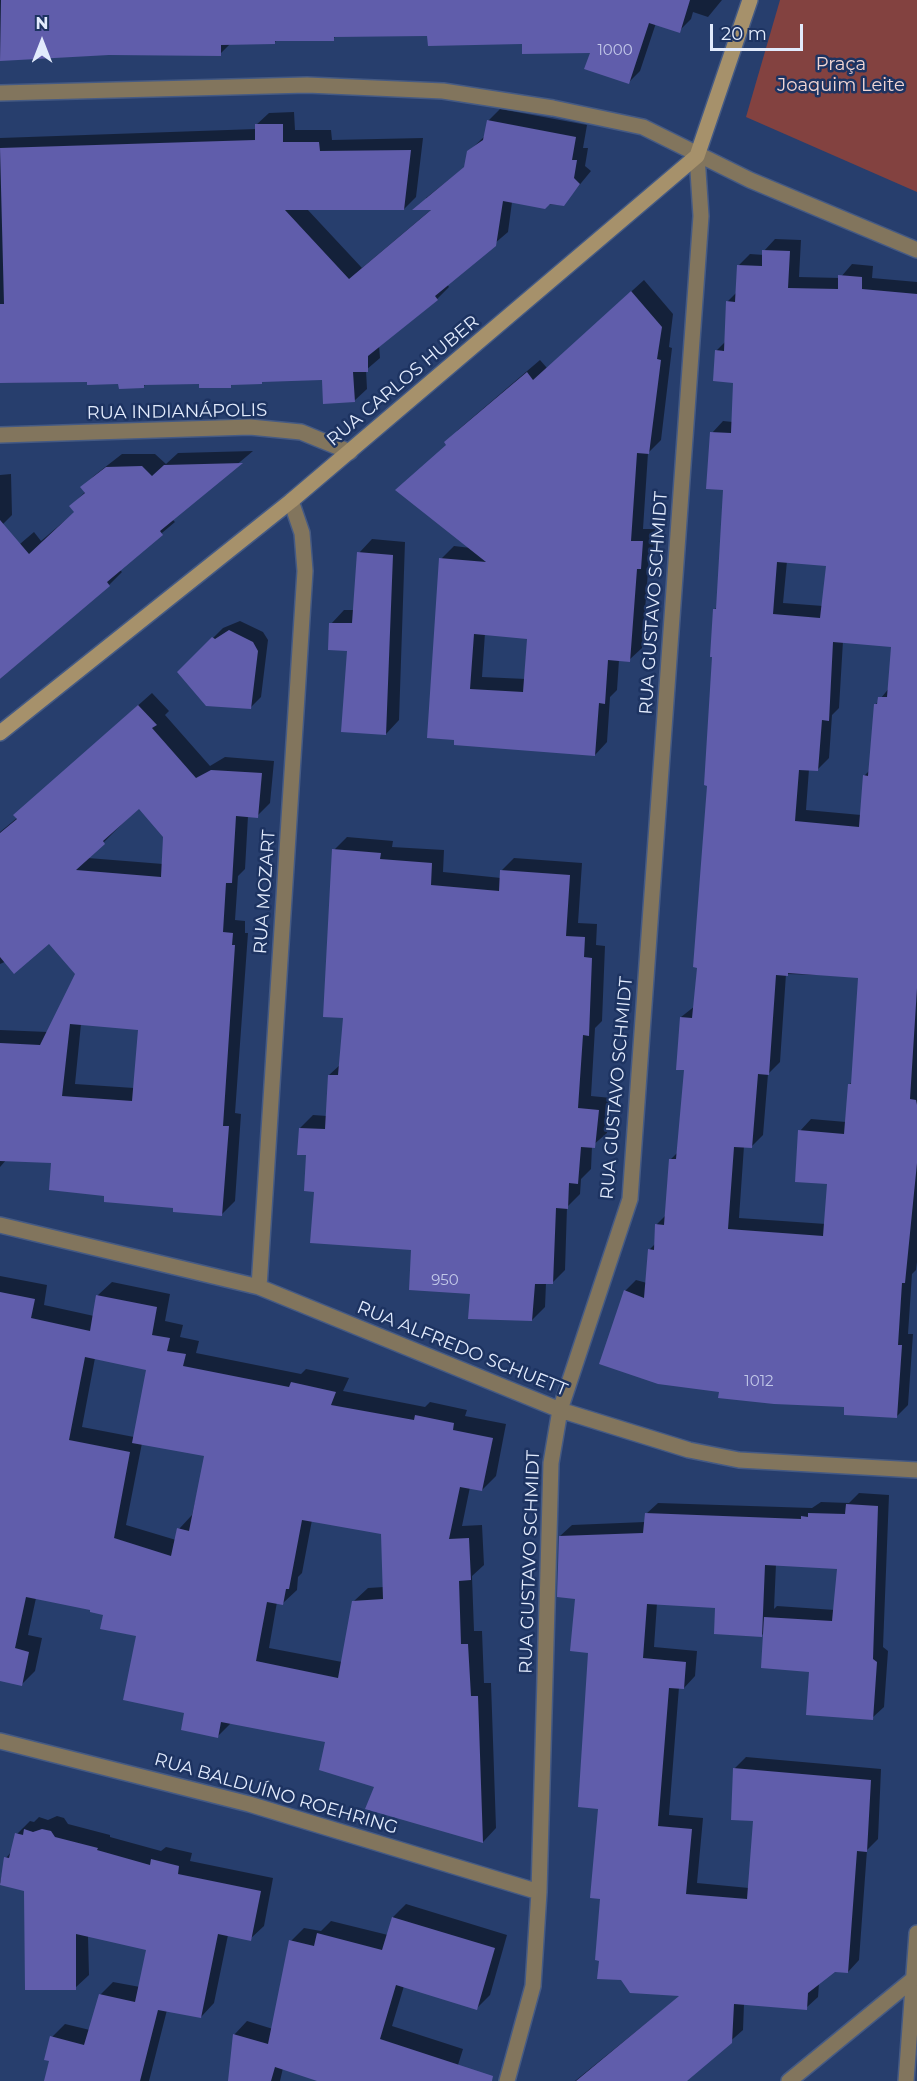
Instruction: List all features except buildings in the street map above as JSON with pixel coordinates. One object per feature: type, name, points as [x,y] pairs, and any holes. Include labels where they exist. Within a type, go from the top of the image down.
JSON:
[{"type":"main road","points":[[697,156],[750,0]]},
{"type":"main road","name":"RUA CARLOS HUBER","points":[[0,733],[291,501],[697,156]]},
{"type":"street","points":[[0,93],[307,85],[443,91],[553,108],[643,128],[697,156],[917,250]]},
{"type":"street","name":"RUA GUSTAVO SCHMIDT","points":[[507,2081],[533,1986],[539,1892],[550,1463],[560,1410],[630,1199],[701,216],[697,156]]},
{"type":"street","name":"RUA INDIANÁPOLIS","points":[[0,435],[250,427],[301,432],[350,452]]},
{"type":"street","name":"RUA MOZART","points":[[259,1287],[305,572],[302,533],[291,501]]},
{"type":"street","name":"RUA ALFREDO SCHUETT","points":[[0,1225],[259,1287],[560,1410],[689,1450],[739,1460],[917,1470]]},
{"type":"street","name":"RUA BALDUÍNO ROEHRING","points":[[0,1741],[249,1804],[539,1892]]},
{"type":"street","points":[[906,2081],[917,1933]]},
{"type":"street","points":[[789,2081],[915,1977]]},
{"type":"green space","name":"Praça Joaquim Leite","points":[[780,0],[917,0],[917,192],[746,117]]}]
